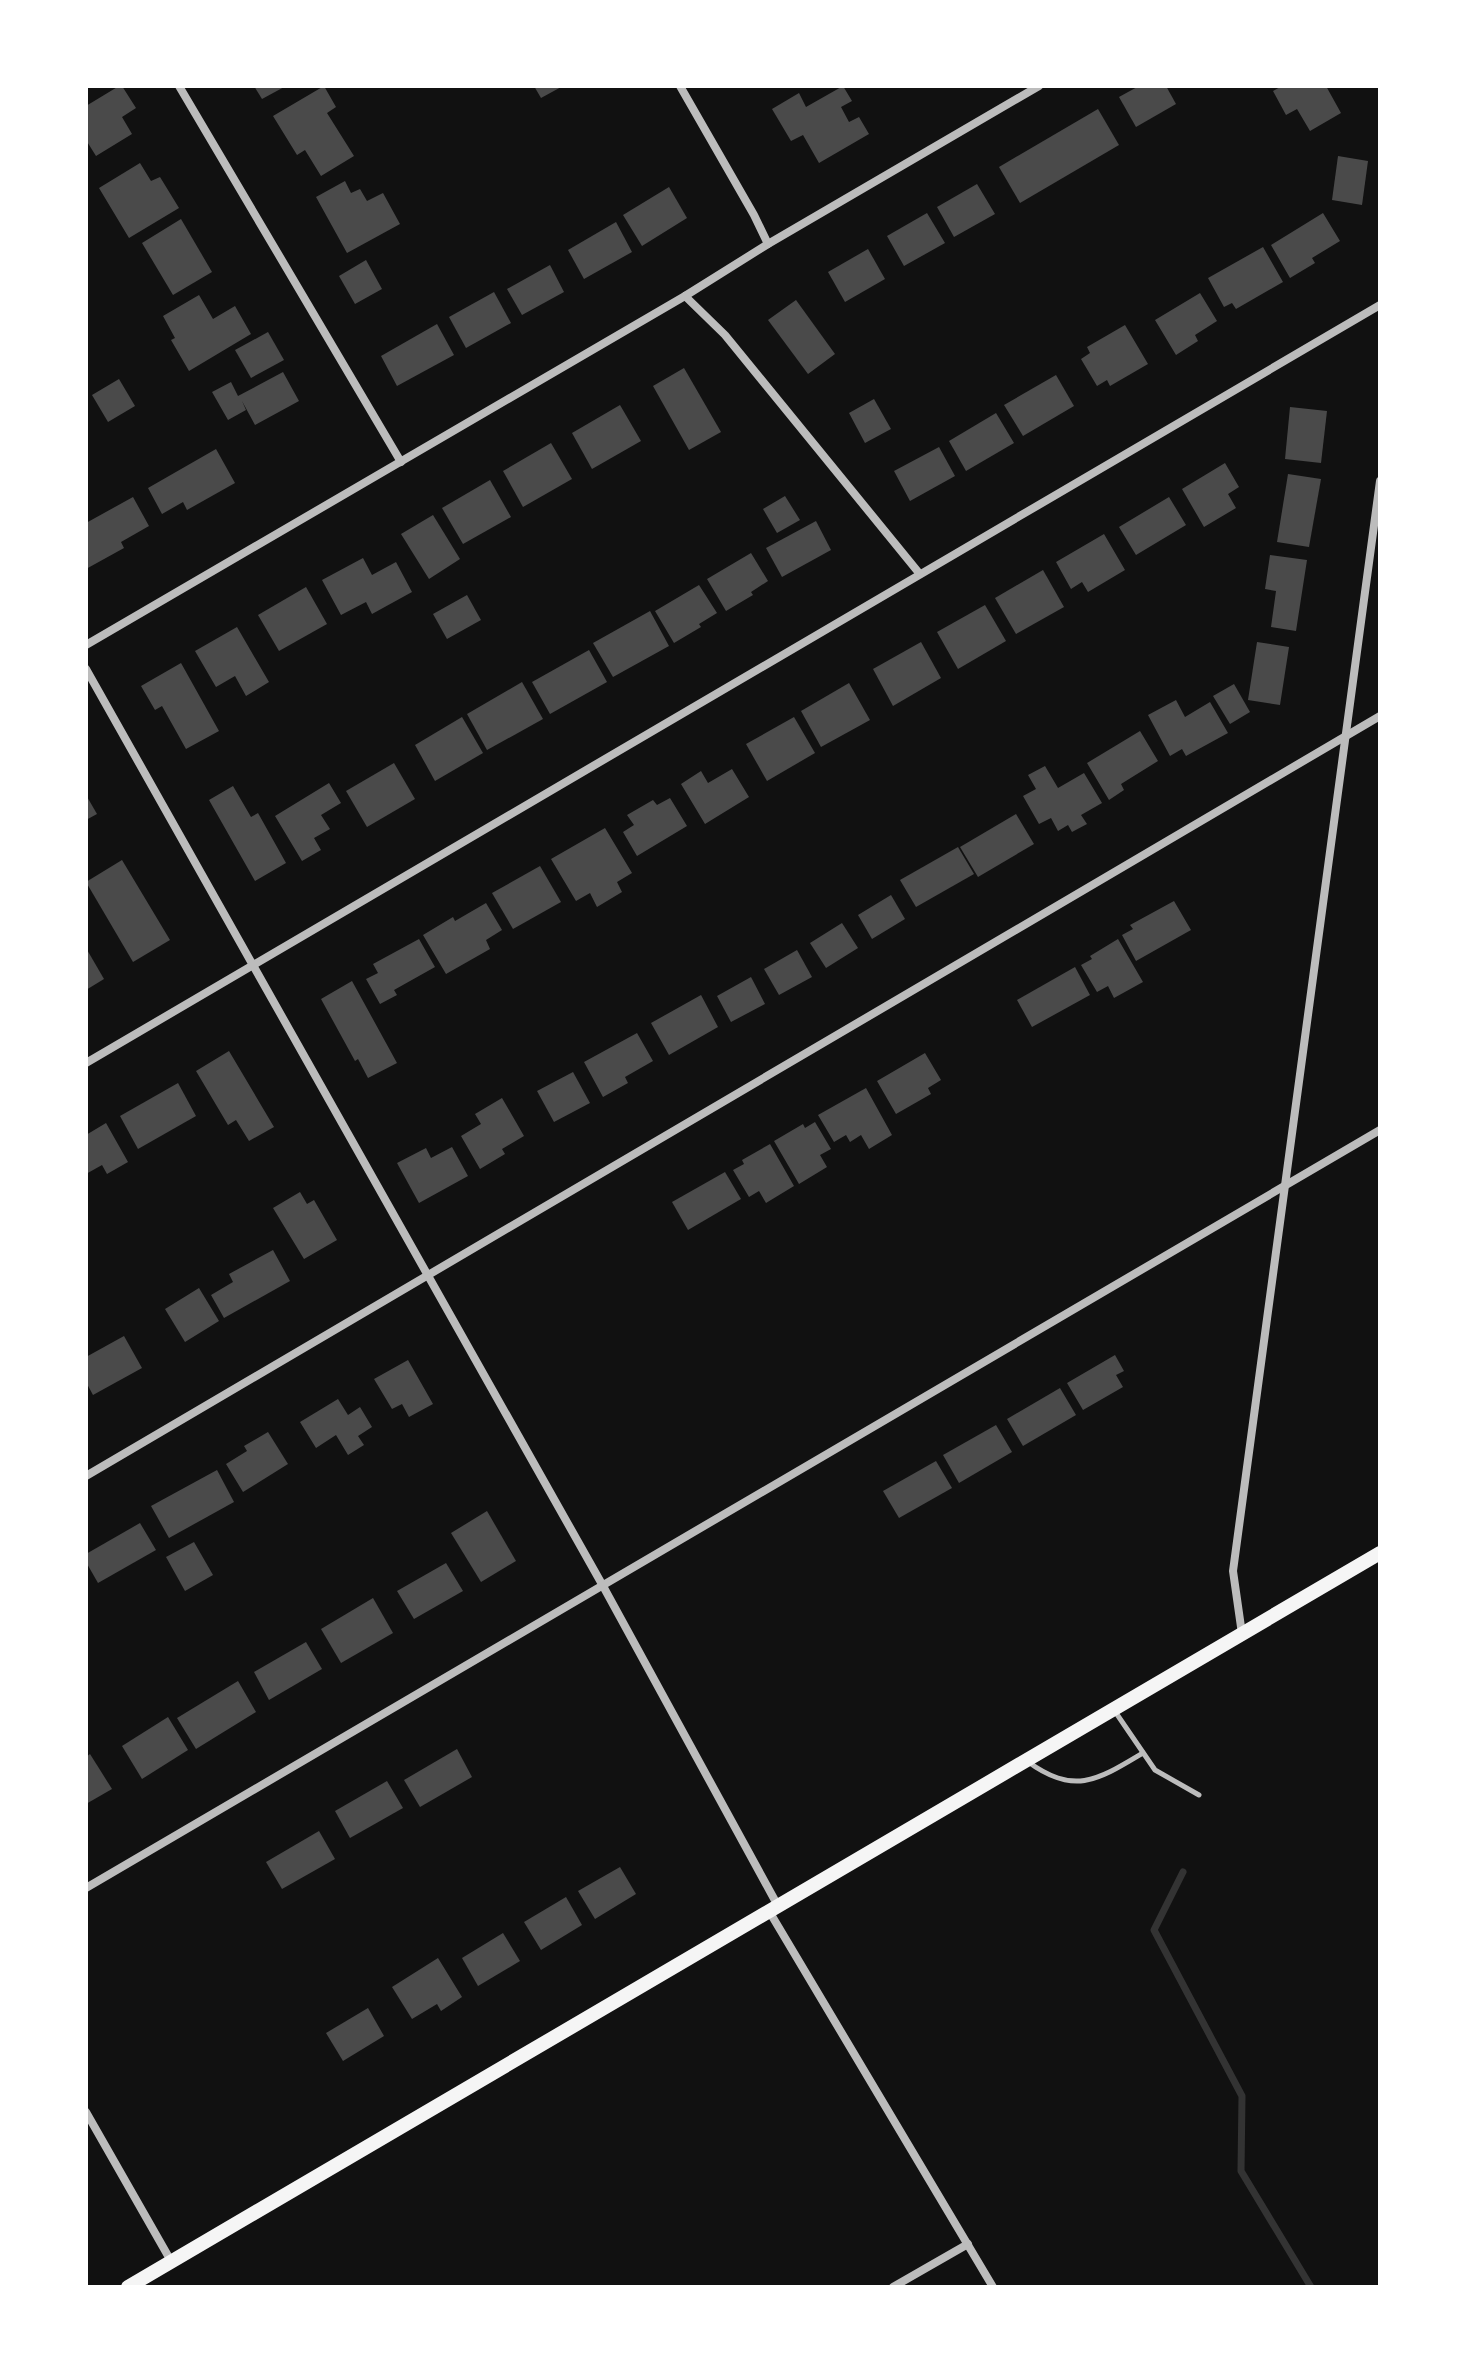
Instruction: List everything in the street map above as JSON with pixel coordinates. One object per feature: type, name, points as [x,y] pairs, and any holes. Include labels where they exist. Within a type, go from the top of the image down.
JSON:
[{"type":"main road","points":[[128,2287],[1380,1553]]},
{"type":"street","points":[[179,86],[401,462]]},
{"type":"street","points":[[680,86],[768,244]]},
{"type":"street","points":[[86,645],[1039,86]]},
{"type":"street","points":[[685,296],[725,335],[919,573]]},
{"type":"street","points":[[86,1063],[1380,305]]},
{"type":"street","points":[[1242,1634],[1233,1571],[1380,481]]},
{"type":"street","points":[[86,669],[603,1586],[773,1909],[993,2287]]},
{"type":"street","points":[[86,1476],[1380,716]]},
{"type":"street","points":[[86,1888],[1380,1130]]},
{"type":"street","points":[[86,2112],[171,2261]]},
{"type":"street","points":[[893,2287],[968,2244]]},
{"type":"lane","points":[[1113,1709],[1155,1770],[1199,1795]]},
{"type":"lane","points":[[1026,1760],[1056,1780],[1091,1781],[1143,1753]]},
{"type":"building","points":[[119,86],[136,108],[122,117],[132,134],[96,156],[86,140],[86,106]]},
{"type":"building","points":[[254,86],[286,86],[262,99]]},
{"type":"building","points":[[324,86],[336,107],[327,113],[354,156],[321,176],[305,150],[297,155],[273,116]]},
{"type":"building","points":[[534,86],[563,86],[541,98]]},
{"type":"building","points":[[843,86],[852,101],[841,107],[849,122],[859,117],[869,134],[819,163],[803,135],[791,141],[772,109],[799,93],[806,107]]},
{"type":"building","points":[[1139,86],[1166,86],[1176,104],[1136,127],[1119,97]]},
{"type":"building","points":[[1282,86],[1326,86],[1341,113],[1310,131],[1297,109],[1286,115],[1273,91]]},
{"type":"building","points":[[1098,109],[1119,145],[1020,203],[999,167]]},
{"type":"building","points":[[1338,156],[1368,161],[1362,205],[1332,200]]},
{"type":"building","points":[[140,163],[151,181],[160,177],[179,208],[129,238],[99,188]]},
{"type":"building","points":[[345,181],[351,193],[360,189],[367,201],[383,193],[400,224],[347,253],[316,197]]},
{"type":"building","points":[[977,184],[995,214],[954,237],[937,207]]},
{"type":"building","points":[[669,187],[687,218],[642,246],[623,215]]},
{"type":"building","points":[[927,213],[945,243],[904,266],[887,236]]},
{"type":"building","points":[[1323,213],[1340,241],[1312,258],[1315,263],[1290,278],[1271,245]]},
{"type":"building","points":[[181,219],[212,272],[173,295],[142,243]]},
{"type":"building","points":[[616,222],[632,252],[584,279],[568,250]]},
{"type":"building","points":[[1263,247],[1283,282],[1236,309],[1232,303],[1224,307],[1208,278]]},
{"type":"building","points":[[868,249],[885,279],[845,302],[828,272]]},
{"type":"building","points":[[366,260],[382,289],[355,304],[339,276]]},
{"type":"building","points":[[550,265],[564,292],[522,315],[507,289]]},
{"type":"building","points":[[494,292],[511,323],[466,348],[449,317]]},
{"type":"building","points":[[1200,293],[1217,321],[1195,335],[1198,341],[1176,355],[1155,320]]},
{"type":"building","points":[[199,295],[213,319],[235,306],[251,334],[189,371],[171,340],[175,338],[163,316]]},
{"type":"building","points":[[796,300],[835,354],[808,374],[768,320]]},
{"type":"building","points":[[437,324],[454,355],[397,386],[381,356]]},
{"type":"building","points":[[1125,325],[1148,364],[1110,386],[1107,380],[1097,386],[1081,359],[1090,353],[1087,347]]},
{"type":"building","points":[[268,332],[284,360],[251,378],[235,350]]},
{"type":"building","points":[[684,368],[721,432],[689,450],[653,386]]},
{"type":"building","points":[[283,372],[299,401],[255,425],[242,401],[246,410],[228,420],[212,392],[231,382],[238,396]]},
{"type":"building","points":[[1056,375],[1074,406],[1023,436],[1004,405]]},
{"type":"building","points":[[119,379],[135,406],[108,422],[92,395]]},
{"type":"building","points":[[874,399],[891,429],[865,443],[849,413]]},
{"type":"building","points":[[620,405],[641,441],[592,469],[572,433]]},
{"type":"building","points":[[1290,407],[1327,411],[1321,463],[1285,459]]},
{"type":"building","points":[[996,413],[1014,443],[966,471],[949,441]]},
{"type":"building","points":[[551,443],[572,479],[523,507],[503,471]]},
{"type":"building","points":[[939,447],[955,476],[910,501],[894,471]]},
{"type":"building","points":[[216,449],[235,483],[187,510],[183,502],[162,514],[148,488]]},
{"type":"building","points":[[1225,463],[1239,487],[1228,494],[1236,508],[1204,527],[1182,489]]},
{"type":"building","points":[[1288,474],[1321,479],[1309,547],[1277,542]]},
{"type":"building","points":[[490,480],[511,517],[463,544],[442,508]]},
{"type":"building","points":[[785,496],[800,520],[777,533],[763,509]]},
{"type":"building","points":[[133,497],[149,526],[121,542],[124,548],[86,569],[86,523]]},
{"type":"building","points":[[1169,497],[1186,525],[1136,555],[1119,527]]},
{"type":"building","points":[[433,515],[460,559],[429,579],[401,534]]},
{"type":"building","points":[[816,521],[831,550],[782,577],[766,548]]},
{"type":"building","points":[[1104,534],[1125,570],[1088,592],[1082,582],[1071,589],[1056,562]]},
{"type":"building","points":[[751,553],[768,581],[751,592],[753,595],[726,611],[707,579]]},
{"type":"building","points":[[1270,555],[1307,560],[1296,631],[1271,627],[1276,591],[1265,589]]},
{"type":"building","points":[[363,558],[372,575],[396,562],[412,592],[372,614],[366,602],[341,615],[322,580]]},
{"type":"building","points":[[1043,570],[1064,607],[1016,634],[995,598]]},
{"type":"building","points":[[699,585],[717,613],[674,643],[655,611]]},
{"type":"building","points":[[306,587],[327,624],[279,651],[258,615]]},
{"type":"building","points":[[467,595],[481,620],[447,639],[433,614]]},
{"type":"building","points":[[985,605],[1006,641],[958,669],[937,632]]},
{"type":"building","points":[[650,611],[669,646],[613,677],[593,643]]},
{"type":"building","points":[[237,627],[269,682],[246,696],[235,676],[216,687],[195,651]]},
{"type":"building","points":[[921,642],[941,678],[893,706],[873,669]]},
{"type":"building","points":[[1257,642],[1289,647],[1280,705],[1248,700]]},
{"type":"building","points":[[589,650],[607,682],[550,714],[532,682]]},
{"type":"building","points":[[181,663],[219,731],[186,749],[162,706],[155,710],[141,686]]},
{"type":"building","points":[[522,682],[543,719],[487,750],[467,714]]},
{"type":"building","points":[[849,683],[870,720],[821,747],[801,711]]},
{"type":"building","points":[[1234,684],[1250,712],[1230,724],[1213,696]]},
{"type":"building","points":[[1176,700],[1185,717],[1210,702],[1228,733],[1186,756],[1182,749],[1170,756],[1148,715]]},
{"type":"building","points":[[462,717],[483,753],[435,781],[415,745]]},
{"type":"building","points":[[794,717],[815,753],[767,781],[746,744]]},
{"type":"building","points":[[1140,731],[1158,761],[1121,784],[1124,790],[1109,800],[1087,763]]},
{"type":"building","points":[[394,763],[415,799],[367,827],[346,791]]},
{"type":"building","points":[[1045,766],[1058,788],[1084,773],[1102,803],[1081,815],[1087,824],[1072,832],[1068,825],[1058,831],[1051,818],[1039,824],[1023,796],[1036,789],[1028,775]]},
{"type":"building","points":[[732,769],[749,797],[705,824],[681,784],[701,771],[708,783]]},
{"type":"building","points":[[329,783],[341,803],[321,815],[330,829],[314,838],[321,850],[302,861],[275,816]]},
{"type":"building","points":[[233,786],[251,817],[258,813],[286,863],[255,881],[209,800]]},
{"type":"building","points":[[86,795],[97,814],[86,820]]},
{"type":"building","points":[[670,798],[687,826],[637,856],[623,832],[634,825],[627,815],[653,800],[657,805]]},
{"type":"building","points":[[1016,814],[1034,844],[978,877],[960,847]]},
{"type":"building","points":[[605,828],[632,873],[617,882],[622,892],[597,907],[590,893],[576,901],[551,859]]},
{"type":"building","points":[[958,847],[974,874],[916,907],[900,880]]},
{"type":"building","points":[[122,860],[170,940],[133,962],[86,882]]},
{"type":"building","points":[[540,866],[561,902],[513,929],[492,893]]},
{"type":"building","points":[[891,895],[905,919],[872,939],[858,915]]},
{"type":"building","points":[[1174,901],[1191,930],[1136,961],[1122,935],[1133,929],[1130,925]]},
{"type":"building","points":[[486,903],[502,930],[486,940],[490,949],[446,974],[423,935],[453,917],[455,921]]},
{"type":"building","points":[[842,923],[858,948],[826,968],[810,943]]},
{"type":"building","points":[[419,939],[435,967],[394,990],[397,995],[380,1004],[366,979],[378,973],[373,964]]},
{"type":"building","points":[[1118,939],[1143,982],[1114,998],[1108,986],[1097,992],[1081,965]]},
{"type":"building","points":[[86,948],[104,979],[86,990]]},
{"type":"building","points":[[797,950],[812,977],[779,995],[764,969]]},
{"type":"building","points":[[1075,967],[1090,995],[1032,1027],[1017,1000]]},
{"type":"building","points":[[751,977],[765,1004],[731,1022],[717,996]]},
{"type":"building","points":[[352,981],[397,1063],[368,1078],[358,1059],[355,1061],[321,999]]},
{"type":"building","points":[[701,995],[718,1027],[669,1055],[651,1023]]},
{"type":"building","points":[[637,1033],[653,1061],[625,1077],[628,1083],[603,1097],[584,1062]]},
{"type":"building","points":[[229,1051],[274,1127],[249,1141],[236,1120],[228,1125],[196,1071]]},
{"type":"building","points":[[925,1053],[941,1080],[928,1088],[931,1094],[896,1114],[877,1081]]},
{"type":"building","points":[[573,1072],[590,1103],[554,1122],[537,1091]]},
{"type":"building","points":[[178,1083],[196,1116],[138,1149],[120,1116]]},
{"type":"building","points":[[866,1088],[892,1135],[869,1149],[861,1135],[850,1142],[846,1135],[834,1142],[818,1115]]},
{"type":"building","points":[[502,1098],[524,1136],[502,1149],[505,1154],[480,1169],[461,1136],[481,1124],[475,1114]]},
{"type":"building","points":[[815,1122],[831,1149],[820,1155],[827,1167],[799,1184],[774,1141],[803,1124],[805,1128]]},
{"type":"building","points":[[106,1123],[128,1162],[107,1174],[102,1165],[86,1174],[86,1135]]},
{"type":"building","points":[[770,1144],[794,1186],[766,1203],[759,1191],[749,1197],[733,1170],[744,1164],[742,1160]]},
{"type":"building","points":[[452,1147],[468,1176],[419,1203],[397,1163],[426,1148],[431,1158]]},
{"type":"building","points":[[725,1172],[741,1199],[688,1230],[672,1202]]},
{"type":"building","points":[[300,1192],[307,1204],[314,1200],[337,1240],[304,1259],[273,1208]]},
{"type":"building","points":[[273,1250],[290,1281],[224,1318],[211,1295],[233,1282],[229,1274]]},
{"type":"building","points":[[199,1288],[219,1321],[185,1342],[165,1309]]},
{"type":"building","points":[[124,1336],[142,1368],[93,1395],[86,1382],[86,1357]]},
{"type":"building","points":[[1115,1355],[1124,1371],[1116,1375],[1123,1387],[1083,1410],[1067,1383]]},
{"type":"building","points":[[408,1360],[433,1404],[409,1417],[402,1404],[392,1409],[374,1379]]},
{"type":"building","points":[[1060,1388],[1076,1415],[1023,1446],[1007,1419]]},
{"type":"building","points":[[338,1399],[348,1415],[360,1407],[372,1427],[358,1436],[364,1445],[348,1455],[336,1435],[316,1448],[300,1422]]},
{"type":"building","points":[[996,1425],[1012,1452],[959,1483],[943,1455]]},
{"type":"building","points":[[268,1432],[288,1464],[243,1492],[226,1464],[247,1451],[244,1446]]},
{"type":"building","points":[[936,1461],[952,1488],[899,1518],[883,1491]]},
{"type":"building","points":[[217,1470],[234,1502],[169,1538],[151,1506]]},
{"type":"building","points":[[487,1511],[516,1561],[481,1582],[451,1533]]},
{"type":"building","points":[[140,1523],[156,1550],[98,1583],[86,1562],[86,1554]]},
{"type":"building","points":[[194,1542],[213,1575],[185,1591],[166,1557]]},
{"type":"building","points":[[446,1563],[463,1591],[414,1619],[397,1591]]},
{"type":"building","points":[[373,1598],[393,1633],[341,1663],[321,1629]]},
{"type":"building","points":[[306,1642],[322,1669],[269,1700],[254,1672]]},
{"type":"building","points":[[238,1681],[256,1712],[196,1749],[177,1718]]},
{"type":"building","points":[[168,1717],[188,1750],[142,1779],[122,1746]]},
{"type":"building","points":[[457,1749],[472,1777],[420,1807],[404,1780]]},
{"type":"building","points":[[90,1754],[112,1789],[86,1804],[86,1757]]},
{"type":"building","points":[[387,1781],[403,1808],[350,1838],[335,1811]]},
{"type":"building","points":[[319,1831],[335,1859],[282,1889],[266,1862]]},
{"type":"building","points":[[620,1867],[636,1894],[595,1919],[578,1891]]},
{"type":"building","points":[[566,1897],[582,1925],[541,1950],[524,1922]]},
{"type":"building","points":[[503,1933],[520,1961],[478,1986],[462,1958]]},
{"type":"building","points":[[438,1958],[462,1997],[441,2011],[437,2004],[412,2019],[392,1987]]},
{"type":"building","points":[[368,2008],[384,2036],[343,2061],[326,2033]]},
{"type":"waterway","points":[[1183,1872],[1154,1930],[1242,2096],[1241,2171],[1311,2287]]}]
